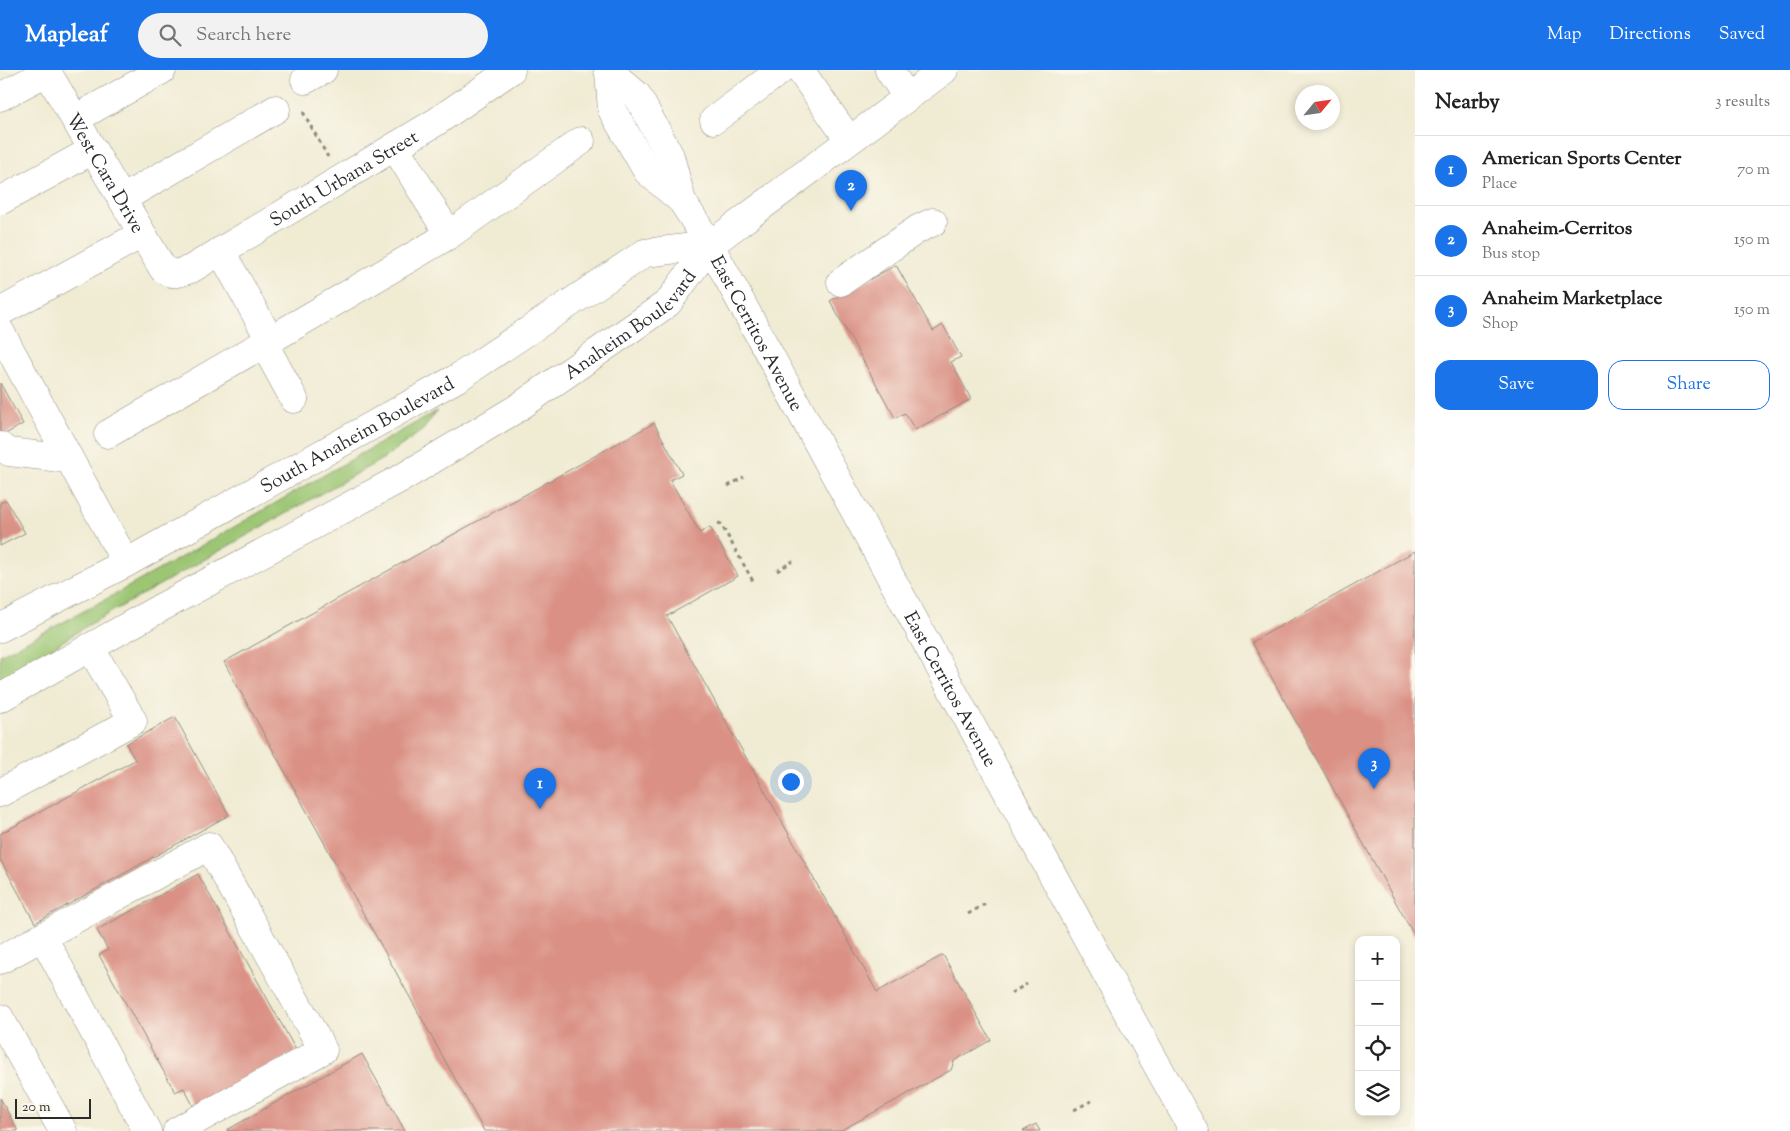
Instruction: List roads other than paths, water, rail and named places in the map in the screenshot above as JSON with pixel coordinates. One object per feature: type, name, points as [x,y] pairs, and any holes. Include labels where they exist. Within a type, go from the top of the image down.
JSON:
[{"type":"main road","points":[[75,119],[162,70]]},
{"type":"main road","name":"South Urbana Street","points":[[169,273],[179,274],[221,251],[436,122],[511,70]]},
{"type":"main road","points":[[714,120],[782,70]]},
{"type":"main road","points":[[800,70],[849,140]]},
{"type":"main road","points":[[889,70],[907,97]]},
{"type":"main road","name":"Anaheim Boulevard","points":[[90,647],[418,468],[516,409],[668,303],[710,244],[944,70]]},
{"type":"main road","points":[[0,97],[47,71]]},
{"type":"main road","name":"West Cara Drive","points":[[47,71],[163,269],[169,273]]},
{"type":"main road","name":"East Cerritos Avenue","points":[[609,71],[637,95],[670,156],[682,201],[710,244],[1124,1006],[1194,1131]]},
{"type":"main road","points":[[122,199],[301,91]]},
{"type":"main road","points":[[108,434],[449,235],[581,141]]},
{"type":"main road","points":[[395,147],[449,235]]},
{"type":"main road","points":[[0,201],[93,150]]},
{"type":"main road","points":[[841,282],[918,228],[933,222]]},
{"type":"main road","points":[[0,312],[142,234]]},
{"type":"main road","name":"South Anaheim Boulevard","points":[[0,628],[126,562],[459,377],[645,252],[710,244]]},
{"type":"main road","points":[[221,251],[294,399]]},
{"type":"main road","points":[[0,331],[126,562]]},
{"type":"main road","points":[[0,446],[9,452],[69,460]]},
{"type":"main road","points":[[0,698],[90,647],[133,721],[0,793]]},
{"type":"main road","points":[[3,952],[43,937],[209,846],[322,1050],[177,1131]]},
{"type":"main road","points":[[43,937],[147,1131]]},
{"type":"main road","points":[[0,1018],[63,1131]]},
{"type":"place","name":"Anaheim-Cerritos","points":[[851,211]]},
{"type":"place","name":"Anaheim Marketplace","points":[[1374,789]]},
{"type":"place","name":"American Sports Center","points":[[540,809]]}]
